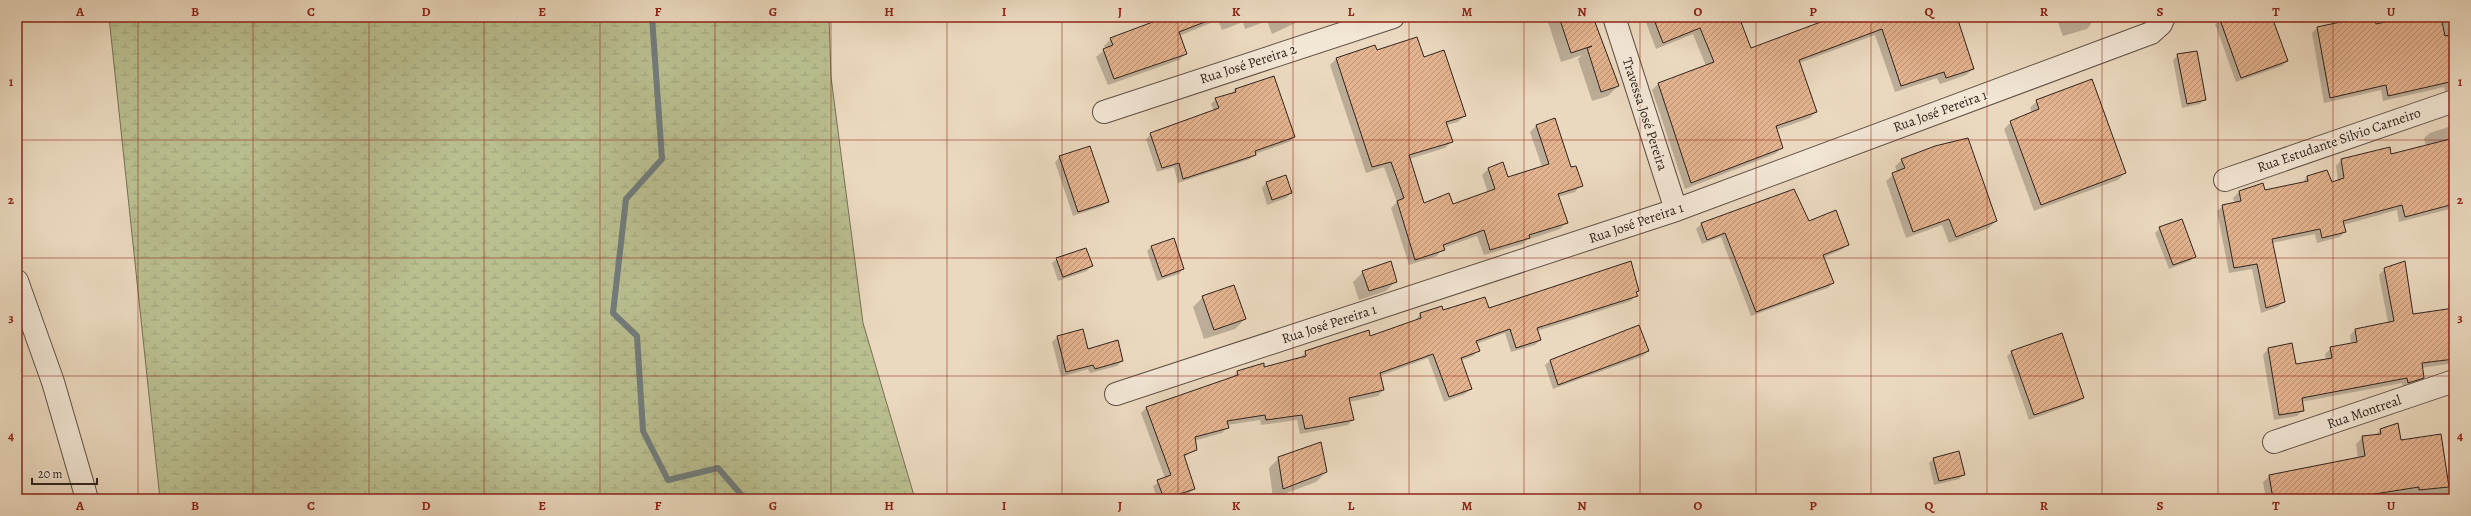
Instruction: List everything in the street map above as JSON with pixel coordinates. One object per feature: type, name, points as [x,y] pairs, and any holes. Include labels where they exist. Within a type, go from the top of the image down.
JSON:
[{"type":"street","name":"Rua José Pereira 2","points":[[1104,112],[1393,17]]},
{"type":"street","name":"Travessa José Pereira","points":[[1614,17],[1676,210]]},
{"type":"street","name":"Rua José Pereira 1","points":[[1116,394],[1676,210],[2158,25]]},
{"type":"street","name":"Rua Estudante Silvio Carneiro","points":[[2225,180],[2454,101]]},
{"type":"street","points":[[17,281],[53,382],[87,499]]},
{"type":"street","name":"Rua Montreal","points":[[2274,442],[2454,381]]},
{"type":"green space","points":[[109,17],[829,17],[831,77],[863,323],[915,499],[160,499]]},
{"type":"building","points":[[1166,17],[1215,18],[1179,32],[1187,54],[1114,79],[1103,49],[1113,45],[1110,38]]},
{"type":"building","points":[[1559,17],[1593,17],[1619,86],[1601,92],[1587,48],[1592,46],[1571,53]]},
{"type":"building","points":[[1653,17],[1739,17],[1751,48],[1834,17],[1957,17],[1974,69],[1946,78],[1944,72],[1901,86],[1882,29],[1799,60],[1817,112],[1776,126],[1783,148],[1691,183],[1658,83],[1714,62],[1700,28],[1663,43]]},
{"type":"building","points":[[2219,17],[2272,17],[2288,61],[2241,78]]},
{"type":"building","points":[[2364,17],[2374,17],[2376,24],[2407,17],[2441,17],[2445,36],[2454,34],[2454,81],[2388,96],[2386,85],[2330,98],[2317,27]]},
{"type":"building","points":[[1417,37],[1424,57],[1444,50],[1466,116],[1446,122],[1453,142],[1409,155],[1424,203],[1449,193],[1453,204],[1495,189],[1488,168],[1503,162],[1508,177],[1549,164],[1536,125],[1555,118],[1571,167],[1576,166],[1583,186],[1558,194],[1568,223],[1529,235],[1530,238],[1490,250],[1484,230],[1443,245],[1445,250],[1415,260],[1397,201],[1404,198],[1391,162],[1372,167],[1336,58],[1375,45],[1377,50]]},
{"type":"building","points":[[2197,51],[2206,100],[2187,104],[2177,54]]},
{"type":"building","points":[[1274,76],[1295,137],[1255,151],[1256,155],[1183,179],[1179,163],[1162,168],[1150,133],[1219,108],[1215,98],[1236,92],[1235,89]]},
{"type":"building","points":[[2092,79],[2126,173],[2041,205],[2010,121],[2039,109],[2036,100]]},
{"type":"building","points":[[1968,138],[1997,221],[1956,237],[1949,219],[1913,232],[1892,173],[1905,168],[1901,159],[1935,146]]},
{"type":"building","points":[[2454,138],[2454,204],[2405,217],[2402,205],[2343,221],[2346,232],[2322,238],[2320,229],[2272,239],[2285,302],[2266,308],[2257,264],[2234,268],[2222,205],[2241,201],[2239,191],[2263,183],[2265,190],[2308,181],[2307,176],[2327,170],[2332,182],[2344,178],[2341,159],[2390,147],[2391,154]]},
{"type":"building","points":[[1090,146],[1109,202],[1078,212],[1059,156]]},
{"type":"building","points":[[1286,175],[1292,193],[1272,200],[1266,182]]},
{"type":"building","points":[[1794,189],[1809,221],[1836,210],[1849,245],[1823,255],[1834,283],[1756,312],[1725,233],[1707,240],[1701,223]]},
{"type":"building","points":[[2182,219],[2196,257],[2173,265],[2159,227]]},
{"type":"building","points":[[1174,238],[1184,269],[1162,277],[1151,246]]},
{"type":"building","points":[[1086,248],[1093,266],[1063,277],[1056,258]]},
{"type":"building","points":[[1391,261],[1397,282],[1369,291],[1362,271]]},
{"type":"building","points":[[1631,261],[1639,291],[1636,292],[1638,296],[1537,328],[1541,340],[1516,348],[1510,329],[1476,341],[1480,351],[1461,358],[1472,389],[1449,397],[1433,354],[1380,373],[1384,390],[1349,398],[1354,420],[1305,429],[1302,415],[1266,420],[1265,415],[1227,421],[1229,428],[1195,437],[1197,450],[1184,455],[1195,489],[1164,499],[1157,480],[1171,475],[1146,407],[1238,375],[1237,371],[1264,363],[1264,367],[1306,356],[1305,351],[1369,330],[1370,336],[1421,318],[1420,313],[1442,306],[1443,310],[1485,297],[1489,308]]},
{"type":"building","points":[[2405,261],[2413,314],[2454,308],[2454,359],[2422,363],[2424,378],[2408,383],[2407,378],[2302,398],[2304,411],[2279,415],[2268,348],[2292,343],[2296,364],[2332,358],[2330,347],[2357,342],[2355,329],[2394,321],[2384,268]]},
{"type":"building","points":[[1234,285],[1246,319],[1214,330],[1202,296]]},
{"type":"building","points":[[1639,325],[1649,351],[1558,385],[1550,360]]},
{"type":"building","points":[[1083,329],[1088,349],[1118,340],[1123,361],[1095,369],[1093,365],[1066,372],[1057,336]]},
{"type":"building","points":[[2062,333],[2084,398],[2034,415],[2011,351]]},
{"type":"building","points":[[2398,423],[2401,440],[2441,434],[2449,487],[2419,490],[2419,487],[2368,495],[2369,499],[2273,499],[2269,475],[2365,456],[2362,436],[2381,434],[2380,429]]},
{"type":"building","points":[[1321,442],[1327,472],[1283,489],[1278,457]]},
{"type":"building","points":[[1959,451],[1965,475],[1939,481],[1933,458]]},
{"type":"waterway","points":[[652,17],[662,159],[626,199],[613,313],[637,336],[643,431],[668,480],[718,468],[745,499]]}]
